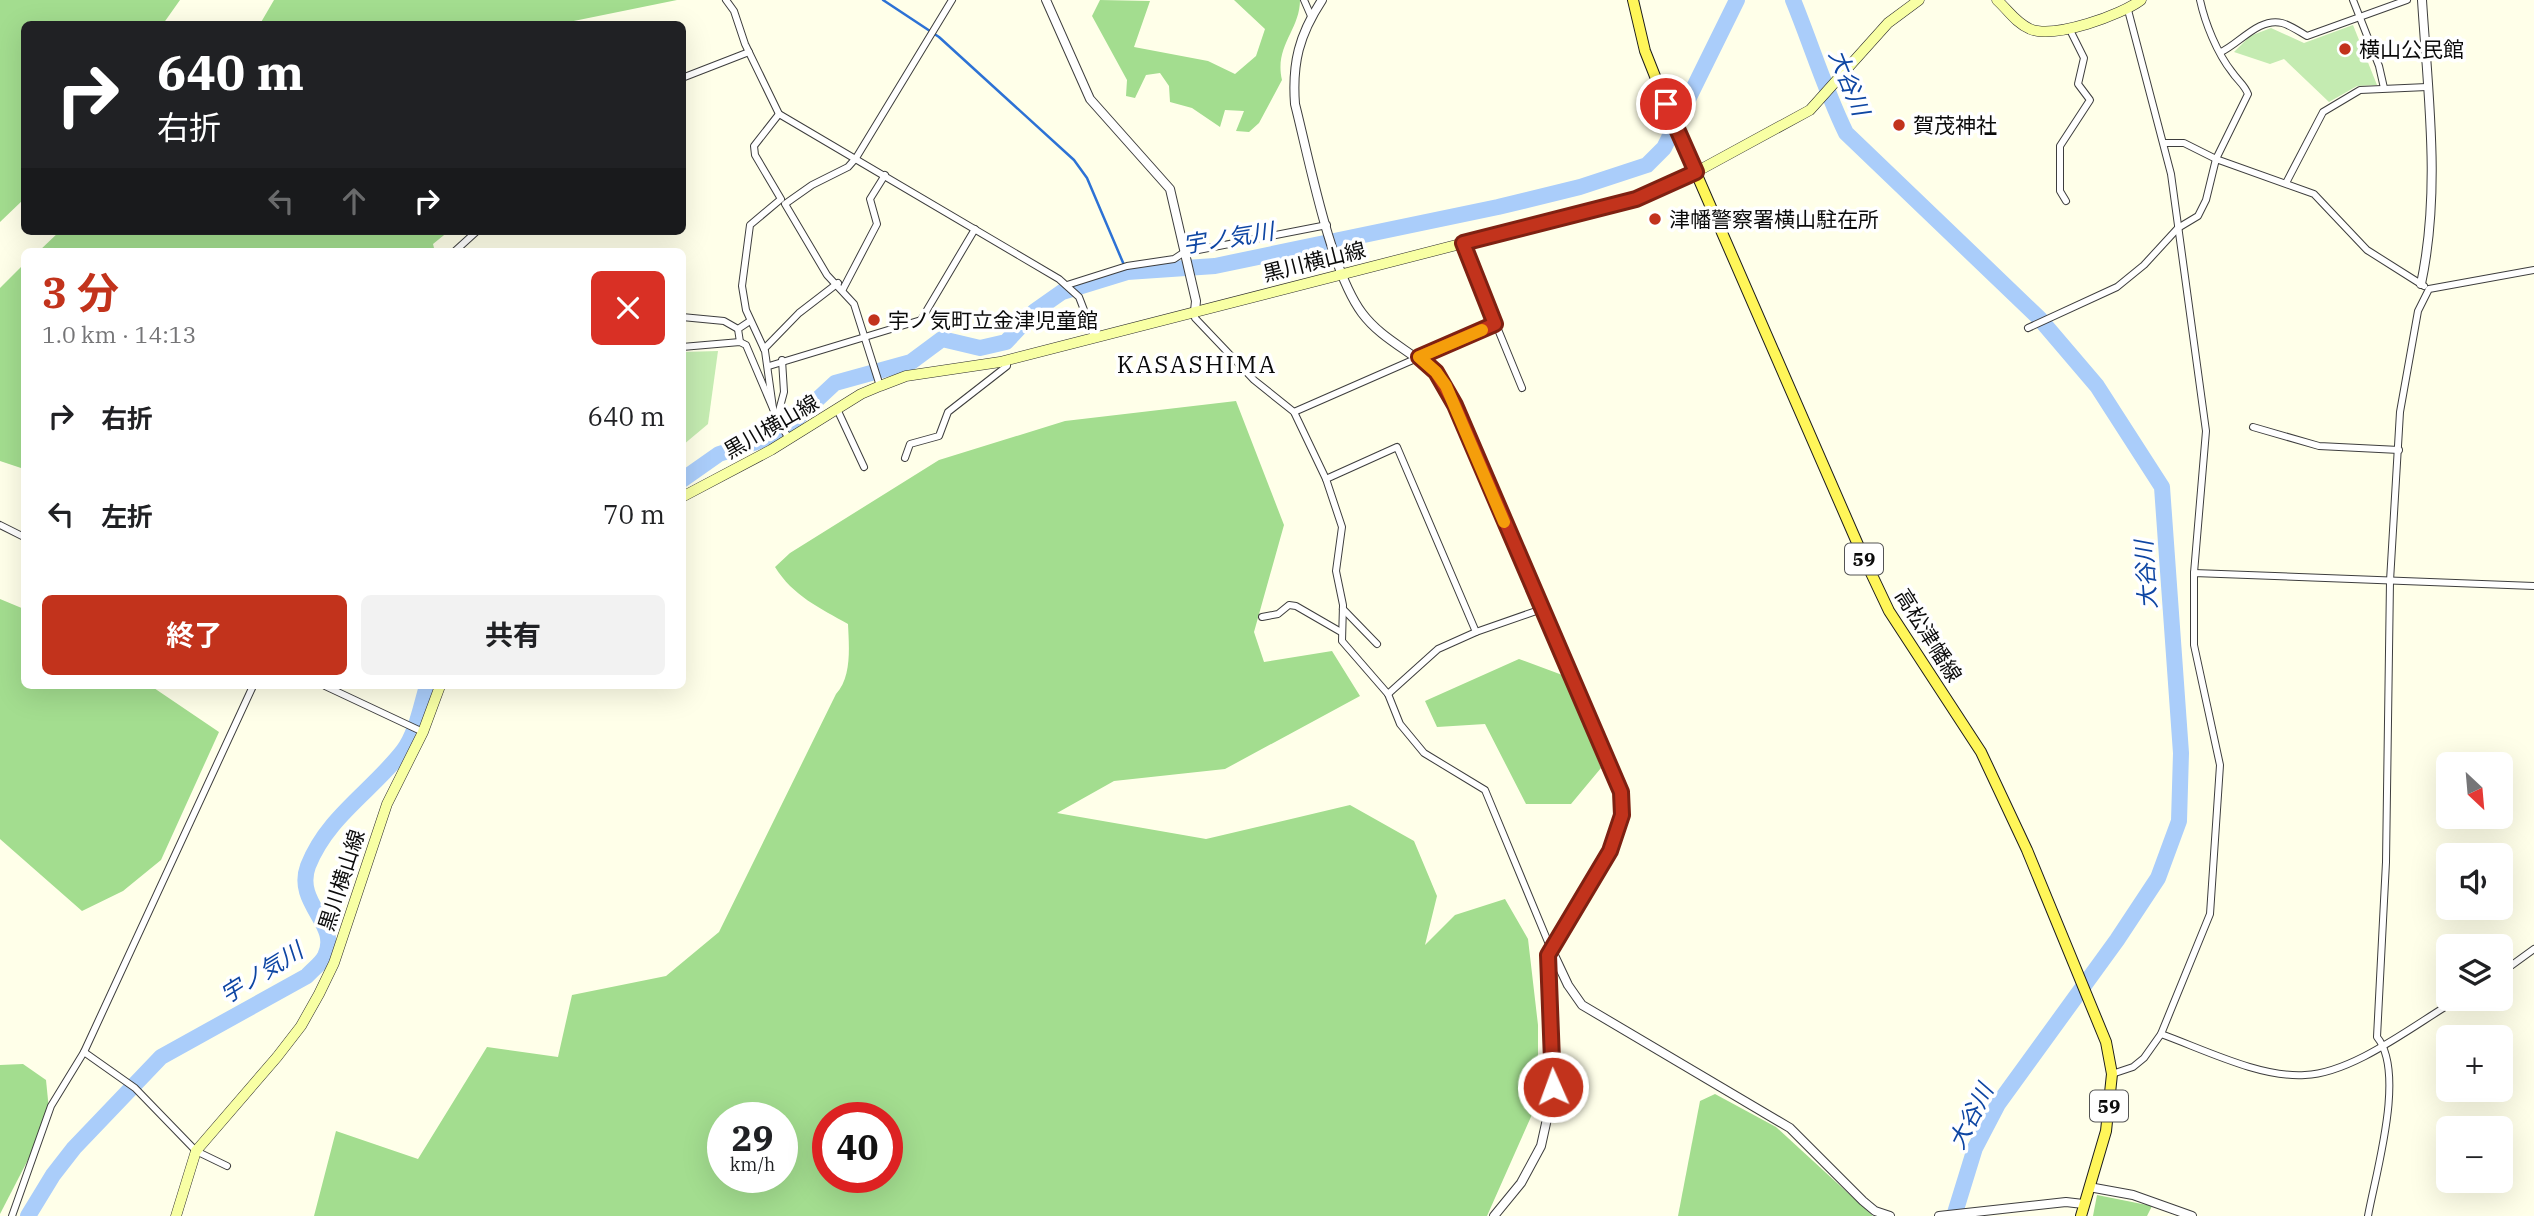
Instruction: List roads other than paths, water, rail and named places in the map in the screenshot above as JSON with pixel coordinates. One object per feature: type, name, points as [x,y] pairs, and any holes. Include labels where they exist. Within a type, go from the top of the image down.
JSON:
[{"type":"main road","name":"高松津幡線","points":[[1633,0],[1645,51],[1666,104],[1862,554],[1889,611],[1981,752],[2106,1042],[2112,1074],[2106,1131],[2082,1210]]},
{"type":"main road","name":"黒川横山線","points":[[686,495],[837,409],[879,382],[1007,361],[1636,199],[1696,172],[1796,119],[1823,97],[1888,23],[1919,0]]},
{"type":"main road","points":[[1997,0],[2019,22],[2032,30],[2046,32],[2128,10],[2141,0]]},
{"type":"main road","name":"黒川横山線","points":[[176,1216],[196,1151],[277,1057],[301,1026],[319,994],[334,963],[387,804],[439,689]]},
{"type":"street","points":[[726,0],[734,11],[749,52],[779,114],[1068,286],[1079,297],[1094,337]]},
{"type":"street","points":[[879,382],[854,304],[841,286],[827,275],[785,204],[812,185],[848,167],[856,158],[952,0]]},
{"type":"street","points":[[1046,0],[1090,99],[1170,189],[1196,302],[1195,318],[1254,380],[1294,412],[1326,479],[1342,527],[1336,570],[1343,609],[1342,641],[1388,694],[1400,724],[1424,753],[1485,790],[1568,985],[1582,1005],[1790,1128],[1863,1201],[1875,1211],[1890,1216]]},
{"type":"street","points":[[1304,0],[1311,16]]},
{"type":"street","points":[[1322,0],[1300,39],[1293,81],[1295,104],[1324,215],[1343,273],[1361,312],[1384,336],[1419,357],[1436,372],[1455,405],[1621,792],[1622,815],[1610,851],[1548,955],[1553,1087],[1548,1124],[1541,1146],[1521,1183],[1494,1216]]},
{"type":"street","points":[[2030,327],[2117,287],[2144,265],[2178,228],[2198,216],[2206,200],[2216,159],[2248,94],[2221,52],[2203,16],[2200,0]]},
{"type":"street","points":[[2353,0],[2379,65],[2384,88]]},
{"type":"street","points":[[2221,52],[2236,45],[2251,30],[2274,23],[2281,22],[2307,36],[2407,0]]},
{"type":"street","points":[[2368,1216],[2391,1083],[2387,1052],[2377,1037],[2386,862],[2390,581],[2400,412],[2425,286],[2433,204],[2422,0]]},
{"type":"street","points":[[2112,1074],[2133,1067],[2144,1058],[2161,1034],[2210,914],[2220,765],[2194,645],[2194,573],[2206,430],[2164,144],[2128,10]]},
{"type":"street","points":[[2066,201],[2060,191],[2060,146],[2090,100],[2078,83],[2084,58],[2078,41],[2069,28]]},
{"type":"street","points":[[686,76],[749,52]]},
{"type":"street","points":[[2286,183],[2323,112],[2360,90],[2427,87]]},
{"type":"street","points":[[773,408],[769,366],[751,321],[742,286],[750,225],[782,199],[755,155],[754,146],[779,114]]},
{"type":"street","points":[[2164,144],[2185,143],[2216,159],[2314,194],[2367,250],[2425,286],[2534,270]]},
{"type":"street","points":[[764,349],[799,313],[841,286],[877,224],[870,199],[885,175]]},
{"type":"street","points":[[1068,286],[1125,267],[1184,258],[1327,225]]},
{"type":"street","points":[[769,366],[921,320],[975,229]]},
{"type":"street","points":[[458,248],[473,235]]},
{"type":"street","points":[[1463,243],[1522,388]]},
{"type":"street","points":[[686,317],[724,321],[738,329]]},
{"type":"street","points":[[738,329],[751,321]]},
{"type":"street","points":[[1294,412],[1495,324]]},
{"type":"street","points":[[738,329],[740,342]]},
{"type":"street","points":[[686,347],[740,342],[746,345],[787,437]]},
{"type":"street","points":[[777,418],[784,392],[782,360]]},
{"type":"street","points":[[905,458],[910,444],[939,436],[948,412],[1007,366],[1007,361]]},
{"type":"street","points":[[837,409],[864,467]]},
{"type":"street","points":[[2253,427],[2319,446],[2399,450]]},
{"type":"street","points":[[1326,479],[1397,447],[1476,632]]},
{"type":"street","points":[[0,525],[21,536]]},
{"type":"street","points":[[2194,573],[2534,586]]},
{"type":"street","points":[[1262,617],[1278,614],[1289,605],[1296,606],[1341,632]]},
{"type":"street","points":[[1343,609],[1377,644]]},
{"type":"street","points":[[1388,694],[1438,649],[1476,632],[1542,609]]},
{"type":"street","points":[[12,1216],[51,1106],[84,1052],[252,689]]},
{"type":"street","points":[[331,689],[420,731]]},
{"type":"street","points":[[2513,964],[2534,949]]},
{"type":"street","points":[[2161,1034],[2271,1073],[2304,1076],[2331,1071],[2438,1011]]},
{"type":"street","points":[[84,1052],[133,1086],[196,1151],[227,1166]]},
{"type":"street","points":[[2089,1187],[2133,1195],[2192,1216]]},
{"type":"street","points":[[1939,1216],[2066,1202],[2082,1210]]},
{"type":"waterway","points":[[883,0],[939,37],[1074,160],[1087,178],[1127,272]]},
{"type":"waterway","name":"宇ノ気川","points":[[686,477],[719,454],[763,440],[792,423],[835,383],[911,362],[942,339],[980,348],[1006,342],[1035,311],[1062,292],[1127,272],[1215,266],[1498,207],[1580,187],[1647,165],[1664,148],[1737,0]]},
{"type":"waterway","name":"大谷川","points":[[1793,0],[1846,133],[2039,318],[2097,386],[2162,487],[2181,753],[2179,821],[2158,878],[2117,940],[1998,1104],[1975,1148],[1954,1216]]},
{"type":"waterway","name":"宇ノ気川","points":[[28,1216],[53,1175],[74,1148],[161,1057],[307,976],[322,961],[328,945],[327,934],[307,892],[305,879],[308,866],[326,833],[408,744],[426,689]]},
{"type":"place","name":"横山公民館","points":[[2345,49]]},
{"type":"place","name":"賀茂神社","points":[[1899,125]]},
{"type":"place","name":"津幡警察署横山駐在所","points":[[1655,219]]},
{"type":"place","name":"宇ノ気町立金津児童館","points":[[874,320]]},
{"type":"district","name":"KASASHIMA","points":[[1197,364]]}]
